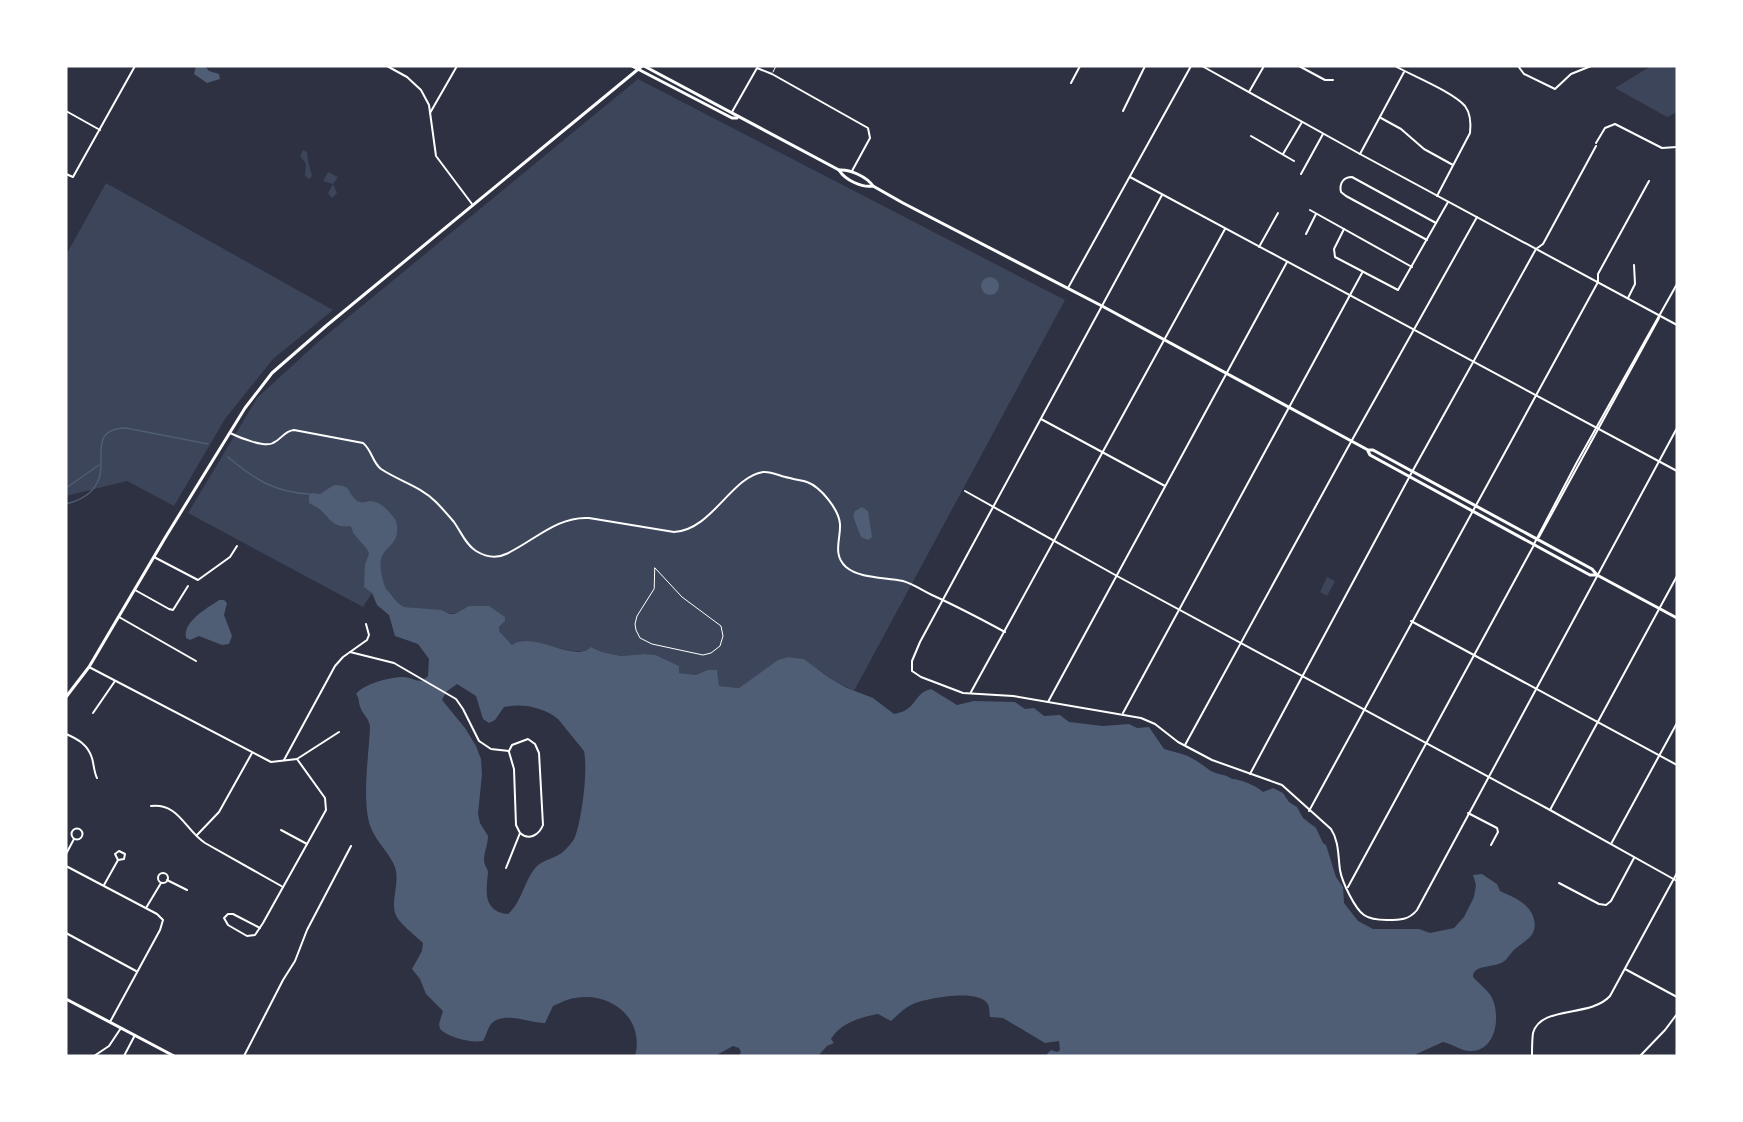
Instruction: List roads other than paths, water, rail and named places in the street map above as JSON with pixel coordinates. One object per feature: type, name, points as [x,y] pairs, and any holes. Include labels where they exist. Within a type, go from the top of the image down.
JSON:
[{"type":"main road","points":[[632,66],[732,118],[738,117]]},
{"type":"main road","points":[[66,697],[89,668],[250,400],[280,366],[643,66],[839,170],[851,172],[873,186],[1165,339],[1351,441],[1368,450],[1373,450],[1677,618]]},
{"type":"main road","points":[[839,170],[842,176],[866,188],[873,186]]},
{"type":"main road","points":[[1368,450],[1370,455],[1534,545],[1590,575],[1597,575]]},
{"type":"main road","points":[[66,999],[174,1056]]},
{"type":"street","points":[[66,174],[73,177],[135,66]]},
{"type":"street","points":[[387,66],[417,84],[427,100],[435,156],[473,205]]},
{"type":"street","points":[[430,113],[457,66]]},
{"type":"street","points":[[1071,83],[1080,66]]},
{"type":"street","points":[[1123,111],[1145,66]]},
{"type":"street","points":[[1068,288],[1191,66]]},
{"type":"street","points":[[1202,66],[1677,325]]},
{"type":"street","points":[[1249,92],[1264,66]]},
{"type":"street","points":[[1299,66],[1325,80],[1333,80]]},
{"type":"street","points":[[1395,66],[1454,98],[1466,108],[1470,118],[1470,133],[1437,196]]},
{"type":"street","points":[[1518,66],[1524,74],[1556,89],[1571,74],[1592,66]]},
{"type":"street","points":[[732,112],[757,68],[772,74],[870,131],[870,138],[851,172]]},
{"type":"street","points":[[1360,154],[1405,71]]},
{"type":"street","points":[[66,111],[100,130]]},
{"type":"street","points":[[1380,118],[1401,129],[1424,148],[1454,165]]},
{"type":"street","points":[[1282,154],[1302,122]]},
{"type":"street","points":[[1250,774],[1412,472],[1536,249],[1543,244],[1603,130],[1615,124],[1666,149],[1677,147]]},
{"type":"street","points":[[1301,174],[1323,134]]},
{"type":"street","points":[[1251,136],[1294,161]]},
{"type":"street","points":[[1130,177],[1677,471]]},
{"type":"street","points":[[1426,240],[1346,196],[1341,192],[1341,183],[1347,177],[1352,177],[1436,223]]},
{"type":"street","points":[[1309,811],[1598,282],[1598,274],[1649,181]]},
{"type":"street","points":[[1162,195],[943,599],[914,654],[911,667],[913,673],[959,691],[1013,696],[1123,713],[1149,720],[1185,746],[1212,760],[1282,785],[1334,833],[1341,874],[1347,889],[1362,913],[1368,917],[1394,920],[1408,918],[1417,910],[1677,428]]},
{"type":"street","points":[[1344,229],[1333,254],[1339,260],[1396,291],[1400,289],[1448,202]]},
{"type":"street","points":[[1310,210],[1412,267]]},
{"type":"street","points":[[1259,247],[1278,213]]},
{"type":"street","points":[[1306,234],[1316,214]]},
{"type":"street","points":[[1185,746],[1351,441],[1477,217]]},
{"type":"street","points":[[970,693],[1225,229]]},
{"type":"street","points":[[1048,703],[1287,262]]},
{"type":"street","points":[[1628,298],[1635,285],[1634,265]]},
{"type":"street","points":[[1123,713],[1362,273]]},
{"type":"street","points":[[1347,889],[1545,522],[1677,284]]},
{"type":"street","points":[[1041,419],[1166,486]]},
{"type":"street","points":[[230,433],[265,444],[273,444],[288,431],[294,430],[360,441],[366,445],[375,463],[382,469],[421,489],[433,499],[473,549],[494,557],[505,554],[562,522],[576,518],[589,518],[674,532],[686,530],[703,519],[744,482],[759,473],[772,472],[808,482],[830,501],[840,524],[838,552],[847,567],[860,574],[903,582],[943,599],[1005,632]]},
{"type":"street","points":[[965,491],[1675,880]]},
{"type":"street","points":[[154,557],[200,580],[230,557],[237,546]]},
{"type":"street","points":[[1550,810],[1677,576]]},
{"type":"street","points":[[135,590],[173,610],[188,586]]},
{"type":"street","points":[[119,617],[196,661]]},
{"type":"street","points":[[1412,621],[1677,765]]},
{"type":"street","points":[[283,762],[336,666],[367,640],[369,635],[366,624]]},
{"type":"street","points":[[350,652],[394,663],[448,694],[460,703],[479,741],[491,748],[509,751]]},
{"type":"street","points":[[89,668],[268,761],[283,762],[297,759],[339,732]]},
{"type":"street","points":[[93,713],[115,681]]},
{"type":"street","points":[[1611,844],[1677,723]]},
{"type":"street","points":[[66,734],[81,742],[87,749],[98,778]]},
{"type":"street","points":[[528,739],[535,744],[539,753],[543,825],[534,836],[526,837],[520,833],[516,825],[513,763],[509,751],[512,745],[528,739]]},
{"type":"street","points":[[196,836],[215,818],[252,753]]},
{"type":"street","points":[[260,928],[233,914],[225,916],[224,921],[228,925],[247,936],[253,936],[260,928],[324,814],[326,803],[297,759]]},
{"type":"street","points":[[151,806],[162,806],[177,813],[196,836],[205,843],[283,887]]},
{"type":"street","points":[[1468,813],[1497,828],[1498,832],[1491,845]]},
{"type":"street","points":[[281,830],[308,844]]},
{"type":"street","points":[[506,868],[520,833]]},
{"type":"street","points":[[66,854],[74,838]]},
{"type":"street","points":[[244,1056],[295,961],[307,930],[351,846]]},
{"type":"street","points":[[1559,883],[1599,904],[1606,905],[1611,901],[1635,857]]},
{"type":"street","points":[[104,885],[118,861]]},
{"type":"street","points":[[66,866],[146,908],[163,920],[110,1022]]},
{"type":"street","points":[[1532,1056],[1534,1032],[1539,1022],[1548,1017],[1597,1006],[1610,996],[1677,873]]},
{"type":"street","points":[[161,883],[158,879],[159,874],[166,874],[167,880]]},
{"type":"street","points":[[146,908],[161,883],[167,880]]},
{"type":"street","points":[[167,880],[187,890]]},
{"type":"street","points":[[66,933],[136,971]]},
{"type":"street","points":[[1625,969],[1677,997]]},
{"type":"street","points":[[1640,1056],[1677,1014]]},
{"type":"street","points":[[94,1056],[109,1046],[122,1028]]},
{"type":"street","points":[[124,1056],[135,1035]]},
{"type":"lane","points":[[772,74],[776,66]]},
{"type":"lane","points":[[655,568],[682,597],[721,626],[723,639],[714,652],[703,655],[686,653],[649,644],[639,635],[636,630],[636,620],[654,589],[655,568]]},
{"type":"waterway","points":[[66,504],[84,497],[97,483],[100,475],[102,440],[106,434],[114,430],[126,428],[208,444]]},
{"type":"waterway","points":[[228,457],[265,483],[285,490],[309,494]]},
{"type":"waterway","points":[[66,488],[99,465]]}]
